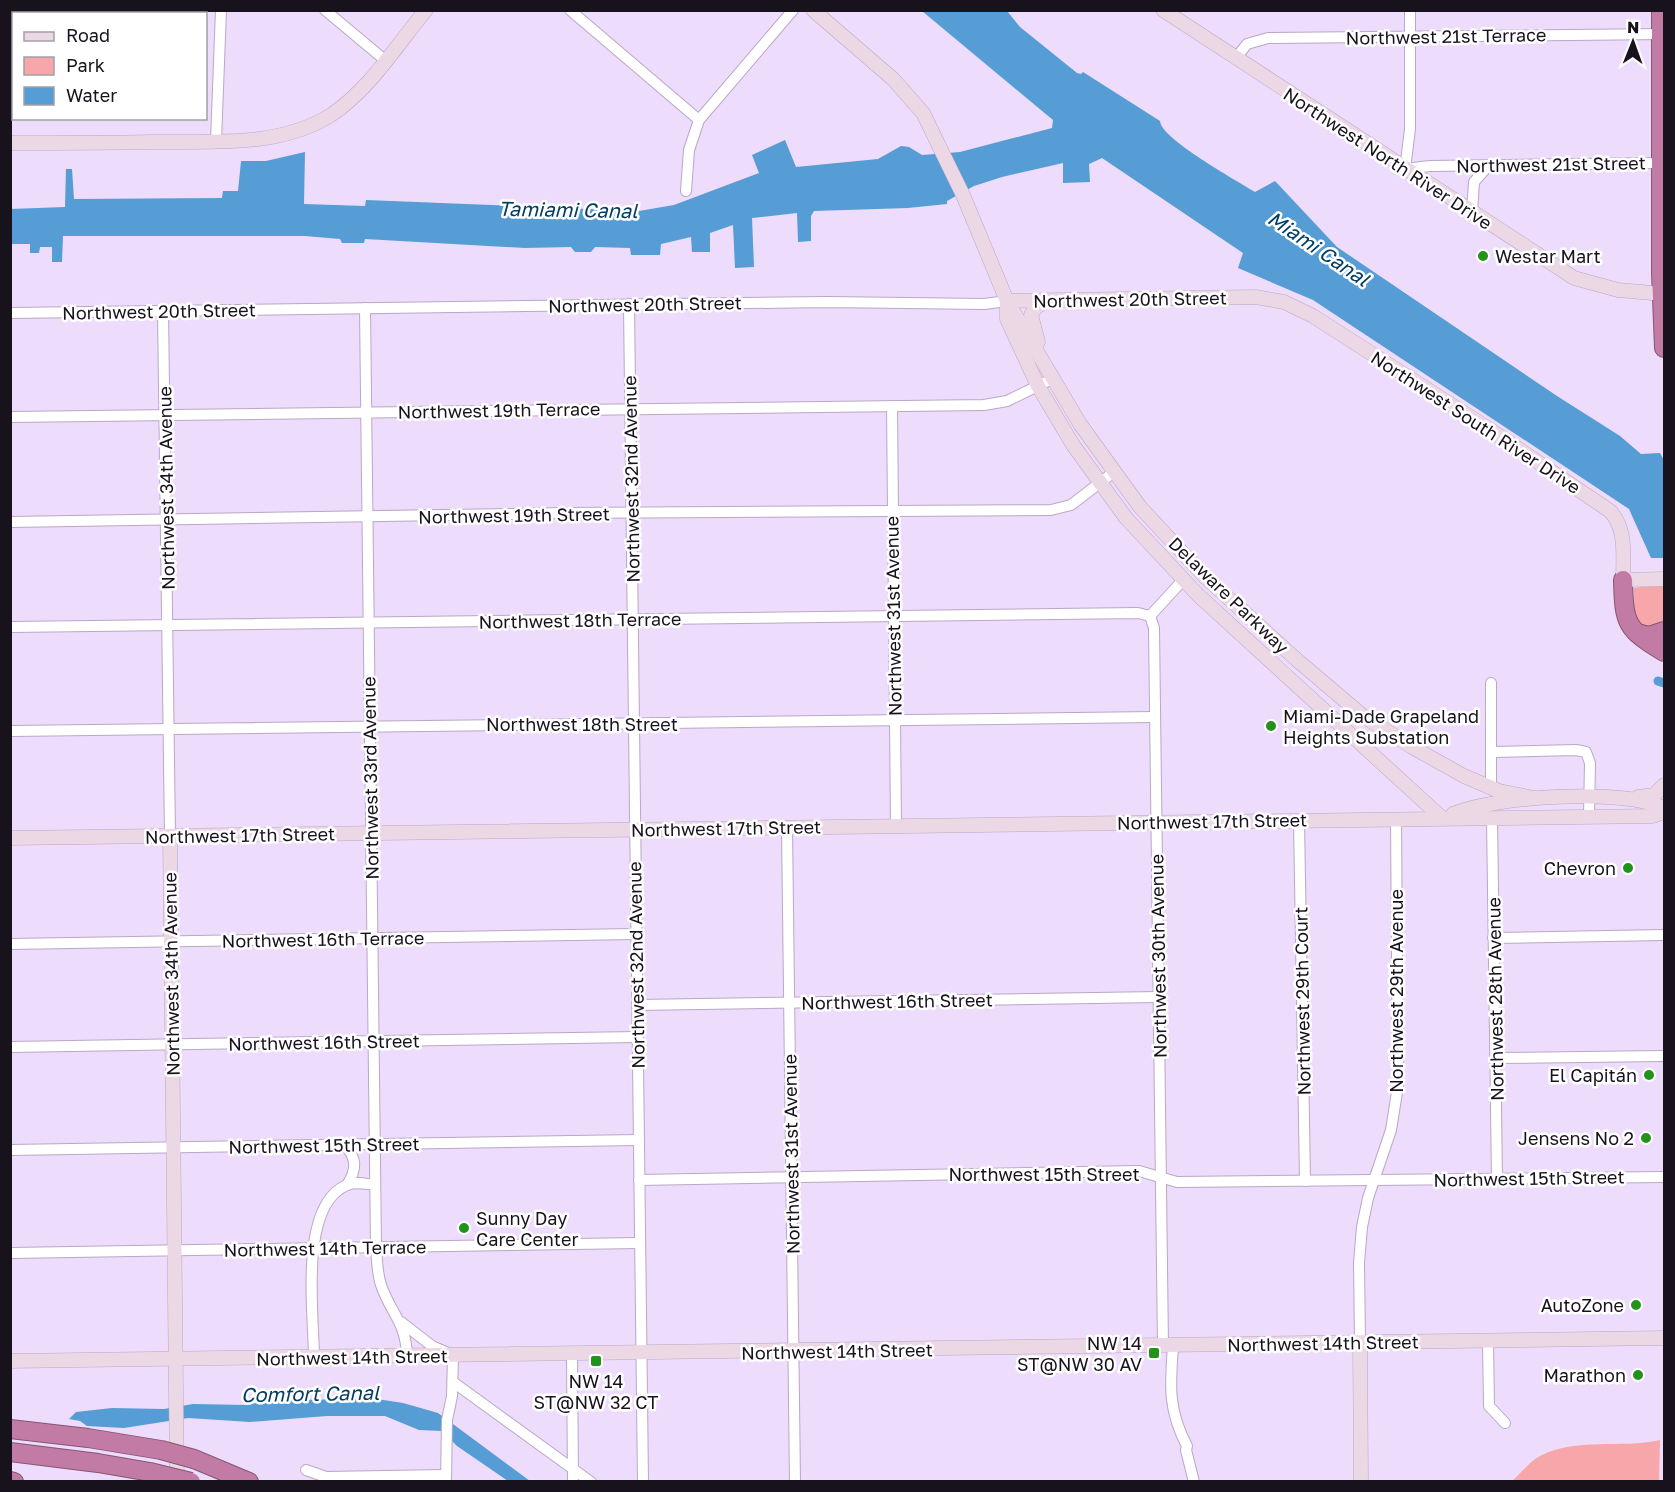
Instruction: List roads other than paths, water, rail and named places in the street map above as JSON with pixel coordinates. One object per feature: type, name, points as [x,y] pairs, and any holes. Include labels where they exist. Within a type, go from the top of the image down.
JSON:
[{"type":"highway","points":[[1661,10],[1663,34],[1661,163],[1665,348]]},
{"type":"highway","points":[[1623,580],[1625,616],[1646,643],[1665,652]]},
{"type":"highway","points":[[1637,633],[1649,636],[1665,631]]},
{"type":"highway","points":[[10,1429],[88,1438],[161,1450],[194,1459],[249,1482]]},
{"type":"highway","points":[[10,1452],[150,1472],[191,1482]]},
{"type":"street","points":[[216,141],[221,10]]},
{"type":"street","points":[[325,10],[386,61]]},
{"type":"street","points":[[10,143],[216,141],[271,137],[317,122],[353,97],[386,61],[426,10]]},
{"type":"street","points":[[570,10],[699,120]]},
{"type":"street","points":[[686,191],[689,150],[699,120],[793,10]]},
{"type":"street","name":"Delaware Parkway","points":[[813,10],[908,94],[938,138],[1006,301],[1080,424],[1140,507],[1205,577],[1363,716],[1412,747],[1491,788],[1534,798]]},
{"type":"street","name":"Northwest North River Drive","points":[[1164,10],[1405,170],[1574,278],[1618,290],[1663,294]]},
{"type":"street","points":[[1405,170],[1410,129],[1410,10]]},
{"type":"street","name":"Northwest 21st Terrace","points":[[1236,58],[1247,44],[1262,39],[1663,34]]},
{"type":"street","name":"Northwest 21st Street","points":[[1405,170],[1489,165],[1661,163]]},
{"type":"street","points":[[1472,212],[1474,182],[1489,165]]},
{"type":"street","name":"Northwest 20th Street","points":[[10,313],[629,304],[840,302],[957,304],[1006,301],[1245,297],[1278,300]]},
{"type":"street","name":"Northwest South River Drive","points":[[1278,300],[1295,306],[1322,322],[1479,422],[1610,511],[1622,532],[1623,580]]},
{"type":"street","name":"Delaware Parkway","points":[[1006,301],[1007,319],[1038,386],[1099,484],[1183,580],[1442,818]]},
{"type":"street","points":[[1044,361],[1031,318],[1035,308],[1046,301]]},
{"type":"street","name":"Northwest 32nd Avenue","points":[[629,304],[643,1482]]},
{"type":"street","name":"Northwest 33rd Avenue","points":[[365,308],[376,1247],[381,1287],[401,1322]]},
{"type":"street","name":"Northwest 34th Avenue","points":[[163,310],[177,1482]]},
{"type":"street","name":"Northwest 19th Terrace","points":[[10,417],[993,404],[1014,398],[1054,378]]},
{"type":"street","name":"Northwest 31st Avenue","points":[[892,406],[896,825]]},
{"type":"street","name":"Northwest 19th Street","points":[[10,522],[1059,509],[1076,502],[1114,472]]},
{"type":"street","points":[[1623,580],[1665,579]]},
{"type":"street","points":[[1150,616],[1183,580]]},
{"type":"street","name":"Northwest 18th Terrace","points":[[10,627],[1126,613],[1150,616]]},
{"type":"street","name":"Northwest 30th Avenue","points":[[1150,616],[1154,628],[1160,1178],[1168,1346],[1174,1419],[1187,1446],[1194,1482]]},
{"type":"street","points":[[1491,683],[1491,788]]},
{"type":"street","name":"Northwest 18th Street","points":[[10,731],[1154,717]]},
{"type":"street","points":[[1492,752],[1576,750],[1586,753],[1590,763],[1589,816]]},
{"type":"street","points":[[1627,798],[1654,795],[1665,785]]},
{"type":"street","points":[[1396,819],[1411,808],[1414,793]]},
{"type":"street","name":"Northwest 17th Street","points":[[1442,818],[1459,811],[1534,798],[1627,798]]},
{"type":"street","points":[[1627,798],[1665,810]]},
{"type":"street","name":"Northwest 17th Street","points":[[10,838],[1657,816],[1665,810]]},
{"type":"street","name":"Northwest 28th Avenue","points":[[1492,818],[1497,1179]]},
{"type":"street","name":"Northwest 29th Avenue","points":[[1361,1482],[1361,1235],[1366,1203],[1391,1130],[1398,1086],[1396,819]]},
{"type":"street","name":"Northwest 29th Court","points":[[1299,820],[1305,1181]]},
{"type":"street","name":"Northwest 31st Avenue","points":[[787,827],[795,1482]]},
{"type":"street","name":"Northwest 16th Terrace","points":[[10,944],[636,934]]},
{"type":"street","points":[[1493,938],[1665,935]]},
{"type":"street","name":"Northwest 16th Street","points":[[637,1005],[1158,997]]},
{"type":"street","name":"Northwest 16th Street","points":[[10,1047],[637,1037]]},
{"type":"street","points":[[1496,1058],[1665,1056]]},
{"type":"street","name":"Northwest 15th Street","points":[[10,1150],[638,1140]]},
{"type":"street","points":[[314,1358],[313,1248],[323,1211],[338,1191],[347,1185],[355,1166],[354,1158],[345,1145]]},
{"type":"street","name":"Northwest 15th Street","points":[[639,1180],[1139,1172],[1177,1182],[1665,1177]]},
{"type":"street","points":[[347,1185],[375,1185]]},
{"type":"street","name":"Northwest 14th Terrace","points":[[10,1253],[640,1243]]},
{"type":"street","points":[[306,1470],[326,1477],[446,1478],[447,1420],[453,1382],[453,1355],[426,1342],[401,1322]]},
{"type":"street","points":[[401,1322],[406,1339],[407,1356]]},
{"type":"street","name":"Northwest 14th Street","points":[[10,1361],[793,1352],[1665,1338]]},
{"type":"street","points":[[1488,1341],[1489,1406],[1505,1423]]},
{"type":"street","points":[[572,1353],[573,1482]]},
{"type":"street","points":[[453,1382],[591,1482]]},
{"type":"water","points":[[922,11],[1007,11],[1020,27],[1077,73],[1083,72],[1160,121],[1173,138],[1201,159],[1255,192],[1275,181],[1337,247],[1620,436],[1641,454],[1660,453],[1664,460],[1664,558],[1651,558],[1629,509],[1313,300],[1238,268],[1243,253],[1102,158],[1089,164],[1090,182],[1063,183],[1063,163],[974,186],[947,201],[947,204],[908,208],[814,211],[811,216],[811,241],[798,242],[797,213],[752,218],[754,267],[735,268],[733,225],[710,233],[710,252],[692,252],[691,237],[661,244],[660,255],[631,255],[630,248],[595,247],[591,252],[575,252],[571,247],[525,248],[365,239],[364,243],[342,243],[340,239],[305,236],[63,236],[62,262],[52,262],[52,247],[40,247],[39,253],[30,253],[30,244],[11,244],[10,209],[65,207],[66,169],[72,169],[74,199],[222,198],[223,191],[238,191],[241,161],[266,161],[305,152],[304,204],[365,206],[366,200],[639,211],[674,205],[759,173],[752,155],[785,140],[796,167],[878,159],[901,146],[909,147],[922,155],[960,152],[1052,128],[1053,120]]},
{"type":"water","points":[[377,1399],[403,1403],[438,1413],[530,1481],[508,1481],[457,1446],[442,1431],[419,1430],[385,1416],[327,1416],[250,1422],[188,1418],[124,1428],[87,1426],[80,1421],[69,1419],[76,1412],[112,1408],[164,1409],[193,1404],[246,1405],[271,1400]]},
{"type":"waterway","points":[[1658,681],[1664,683]]},
{"type":"place","name":"Westar Mart","points":[[1483,256]]},
{"type":"place","name":"Miami-Dade Grapeland Heights Substation","points":[[1271,726]]},
{"type":"place","name":"Chevron","points":[[1628,868]]},
{"type":"place","name":"El Capitán","points":[[1649,1075]]},
{"type":"place","name":"Jensens No 2","points":[[1646,1138]]},
{"type":"place","name":"Sunny Day Care Center","points":[[464,1228]]},
{"type":"place","name":"AutoZone","points":[[1636,1305]]},
{"type":"place","name":"NW 14 ST@NW 30 AV","points":[[1154,1353]]},
{"type":"place","name":"NW 14 ST@NW 32 CT","points":[[596,1361]]},
{"type":"place","name":"Marathon","points":[[1638,1375]]},
{"type":"water label","name":"Tamiami Canal","points":[[568,209]]},
{"type":"water label","name":"Miami Canal","points":[[1319,248]]},
{"type":"water label","name":"Comfort Canal","points":[[310,1393]]}]
